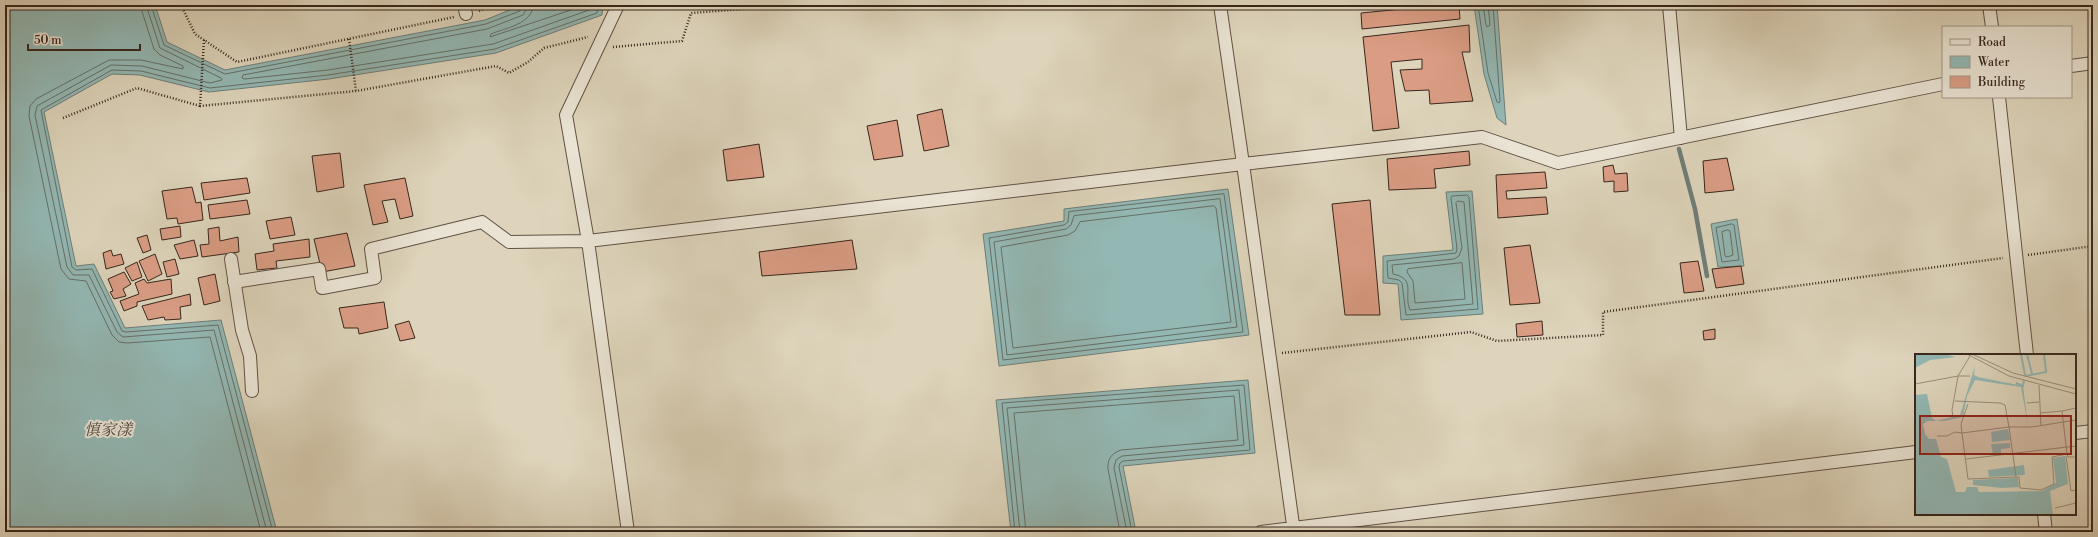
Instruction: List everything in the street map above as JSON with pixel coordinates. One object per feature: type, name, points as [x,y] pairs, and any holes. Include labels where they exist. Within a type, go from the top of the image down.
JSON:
[{"type":"street","points":[[618,5],[566,115],[588,241],[628,532]]},
{"type":"street","points":[[1220,5],[1294,530]]},
{"type":"street","points":[[1670,5],[1681,138]]},
{"type":"street","points":[[1989,5],[1992,26]]},
{"type":"street","points":[[2072,66],[2093,63]]},
{"type":"street","points":[[234,282],[319,269],[322,288],[375,278],[371,249],[482,222],[510,242],[588,241],[1482,137],[1558,163],[1942,84]]},
{"type":"street","points":[[1999,98],[2027,354]]},
{"type":"street","points":[[231,259],[242,330],[250,356],[252,391]]},
{"type":"street","points":[[2076,433],[2093,431]]},
{"type":"street","points":[[1262,532],[1294,530],[1915,452]]},
{"type":"street","points":[[2044,515],[2046,532]]},
{"type":"path","points":[[181,5],[195,34],[237,62],[349,39],[465,10],[482,10],[494,5]]},
{"type":"path","points":[[598,49],[682,41],[691,13],[795,5]]},
{"type":"path","points":[[63,118],[138,88],[200,106],[356,91],[496,66],[509,73],[528,62],[544,48],[606,33]]},
{"type":"path","points":[[349,39],[356,91]]},
{"type":"path","points":[[200,106],[204,40]]},
{"type":"path","points":[[1270,355],[1471,332],[1497,341],[1603,335],[1603,312],[2093,246]]},
{"type":"water","name":"慎家漾","points":[[5,5],[155,5],[167,42],[225,70],[485,20],[522,5],[603,5],[602,15],[496,53],[329,79],[209,92],[140,75],[112,74],[44,112],[76,266],[94,264],[125,328],[221,320],[277,532],[5,532]]},
{"type":"water","points":[[1474,5],[1497,5],[1506,125],[1497,118],[1484,74]]},
{"type":"water","points":[[1228,189],[1249,335],[999,366],[983,234],[1064,221],[1064,209]]},
{"type":"water","points":[[1472,191],[1483,314],[1401,320],[1398,284],[1383,283],[1383,256],[1453,250],[1446,192]]},
{"type":"water","points":[[1737,219],[1744,266],[1718,267],[1711,224]]},
{"type":"water","points":[[1248,380],[1255,453],[1123,466],[1136,532],[1011,532],[996,400]]},
{"type":"building","points":[[1443,5],[1459,5],[1460,19],[1362,29],[1361,13]]},
{"type":"building","points":[[1469,25],[1470,52],[1462,52],[1473,101],[1430,104],[1429,90],[1405,91],[1400,70],[1422,69],[1422,59],[1391,62],[1399,128],[1373,131],[1363,37]]},
{"type":"building","points":[[942,109],[949,146],[924,151],[917,115]]},
{"type":"building","points":[[897,120],[903,156],[874,160],[867,126]]},
{"type":"building","points":[[759,144],[764,177],[727,181],[723,150]]},
{"type":"building","points":[[1469,151],[1470,165],[1434,169],[1436,188],[1389,190],[1387,159]]},
{"type":"building","points":[[340,153],[344,187],[317,192],[312,156]]},
{"type":"building","points":[[1727,158],[1734,190],[1705,193],[1703,161]]},
{"type":"building","points":[[1613,165],[1615,174],[1627,173],[1628,191],[1614,192],[1614,181],[1604,182],[1603,167]]},
{"type":"building","points":[[1545,172],[1547,188],[1506,191],[1507,199],[1546,197],[1548,214],[1498,218],[1496,175]]},
{"type":"building","points":[[247,178],[250,193],[204,200],[201,183]]},
{"type":"building","points":[[405,178],[413,216],[400,219],[395,199],[382,201],[388,222],[373,225],[364,185]]},
{"type":"building","points":[[192,187],[196,203],[201,202],[203,220],[178,224],[177,218],[167,219],[162,191]]},
{"type":"building","points":[[247,200],[250,214],[210,219],[208,205]]},
{"type":"building","points":[[1370,200],[1380,315],[1345,315],[1332,204]]},
{"type":"building","points":[[291,217],[295,235],[270,239],[266,221]]},
{"type":"building","points":[[180,226],[181,237],[162,240],[160,229]]},
{"type":"building","points":[[219,227],[220,241],[238,237],[239,252],[202,257],[200,245],[209,244],[208,229]]},
{"type":"building","points":[[347,233],[355,266],[322,272],[314,239]]},
{"type":"building","points":[[147,235],[151,250],[143,253],[137,238]]},
{"type":"building","points":[[309,239],[310,257],[276,261],[277,268],[257,270],[255,254],[274,251],[273,244]]},
{"type":"building","points":[[194,240],[198,256],[180,259],[174,245]]},
{"type":"building","points":[[852,240],[857,269],[762,276],[759,252]]},
{"type":"building","points":[[1530,245],[1540,303],[1510,305],[1504,248]]},
{"type":"building","points":[[111,250],[113,256],[121,254],[124,264],[106,269],[103,253]]},
{"type":"building","points":[[155,254],[162,274],[148,281],[139,261]]},
{"type":"building","points":[[175,259],[179,274],[167,277],[163,262]]},
{"type":"building","points":[[1698,261],[1704,291],[1684,293],[1680,263]]},
{"type":"building","points":[[137,262],[142,277],[132,281],[125,268]]},
{"type":"building","points":[[1741,266],[1744,284],[1716,288],[1712,269]]},
{"type":"building","points":[[124,272],[131,284],[123,289],[126,296],[114,299],[110,292],[113,291],[108,279]]},
{"type":"building","points":[[215,274],[220,301],[204,305],[198,278]]},
{"type":"building","points":[[144,279],[147,283],[171,279],[172,294],[137,302],[137,306],[124,311],[120,301],[139,294],[135,283]]},
{"type":"building","points":[[190,294],[191,305],[180,307],[181,319],[165,320],[164,317],[148,320],[142,306]]},
{"type":"building","points":[[384,302],[388,328],[359,334],[358,328],[344,328],[339,308]]},
{"type":"building","points":[[409,321],[415,338],[400,341],[395,325]]},
{"type":"building","points":[[1542,321],[1543,335],[1517,337],[1516,324]]},
{"type":"building","points":[[1715,329],[1715,339],[1704,340],[1703,331]]},
{"type":"waterway","points":[[1679,149],[1695,209],[1707,276]]}]
